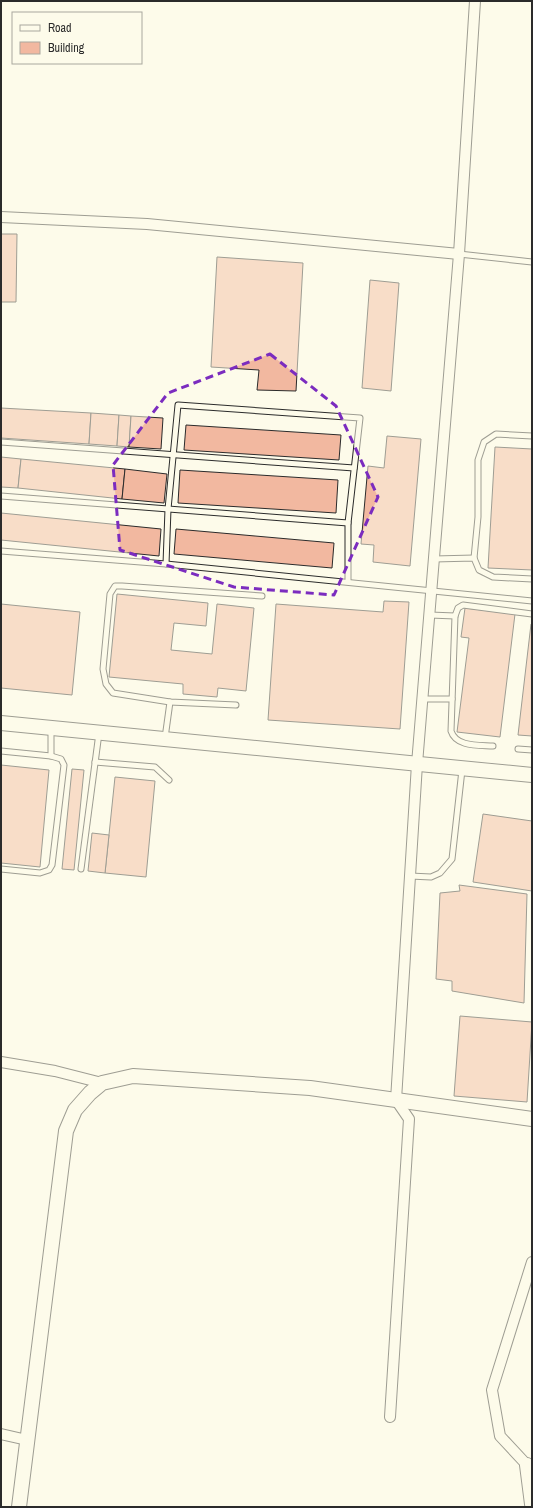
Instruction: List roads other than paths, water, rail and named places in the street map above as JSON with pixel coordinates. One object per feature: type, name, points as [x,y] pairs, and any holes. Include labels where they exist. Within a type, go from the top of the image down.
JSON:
[{"type":"street","points":[[390,1417],[409,1119],[396,1100],[418,764],[459,254],[475,1]]},
{"type":"street","points":[[1,217],[146,224],[459,254]]},
{"type":"street","points":[[1,723],[532,775]]},
{"type":"street","points":[[1,1062],[56,1070],[102,1083]]},
{"type":"street","points":[[19,1507],[66,1131],[75,1110],[90,1093],[102,1083],[133,1076],[310,1088],[532,1119]]},
{"type":"street","points":[[532,1262],[492,1390],[500,1436],[530,1465],[532,1504]]},
{"type":"street","points":[[1,1434],[27,1440]]},
{"type":"lane","points":[[459,254],[532,262]]},
{"type":"lane","points":[[166,564],[172,453],[178,405],[360,418],[348,523],[348,581]]},
{"type":"lane","points":[[532,436],[496,434],[484,442],[478,460],[478,517],[474,558],[479,570],[493,577],[532,579]]},
{"type":"lane","points":[[1,442],[172,453],[354,468]]},
{"type":"lane","points":[[1,496],[348,523]]},
{"type":"lane","points":[[1,551],[166,564],[348,581],[432,592],[532,601]]},
{"type":"lane","points":[[434,559],[474,558]]},
{"type":"lane","points":[[236,705],[170,702],[113,692],[106,684],[103,669],[110,594],[115,586],[262,596]]},
{"type":"lane","points":[[493,746],[459,742],[454,738],[451,731],[455,616],[458,608],[463,605],[532,614]]},
{"type":"lane","points":[[430,615],[455,616]]},
{"type":"lane","points":[[423,699],[452,699]]},
{"type":"lane","points":[[165,739],[170,702]]},
{"type":"lane","points":[[50,756],[51,728]]},
{"type":"lane","points":[[81,869],[99,732]]},
{"type":"lane","points":[[518,749],[532,750]]},
{"type":"lane","points":[[1,751],[50,756],[61,759],[64,764],[52,865],[49,870],[40,873],[1,869]]},
{"type":"lane","points":[[94,762],[155,767],[169,780]]},
{"type":"lane","points":[[410,876],[431,877],[440,873],[452,859],[462,768]]}]
